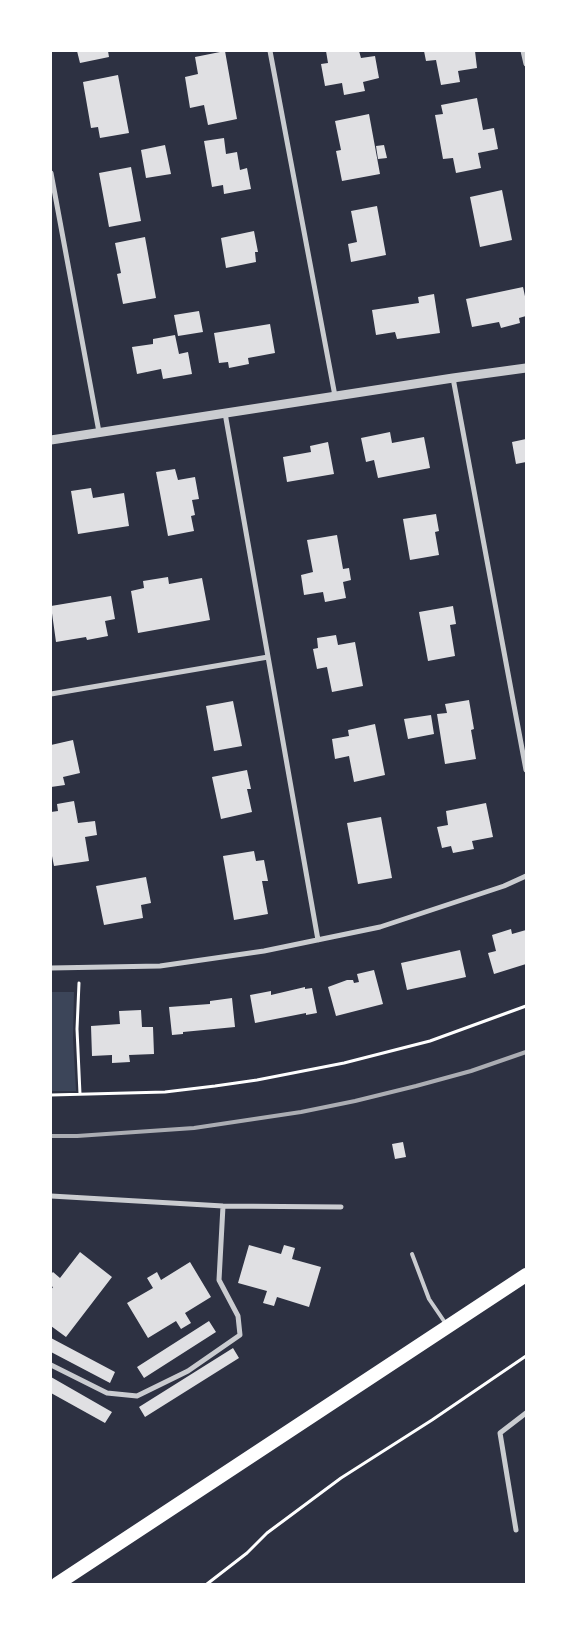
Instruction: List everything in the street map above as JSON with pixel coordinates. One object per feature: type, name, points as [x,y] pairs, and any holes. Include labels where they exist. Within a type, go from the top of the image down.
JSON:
[{"type":"highway","points":[[57,1584],[526,1275]]},
{"type":"street","points":[[270,51],[335,396]]},
{"type":"street","points":[[523,51],[526,64]]},
{"type":"street","points":[[51,173],[98,432]]},
{"type":"street","points":[[51,440],[526,368]]},
{"type":"street","points":[[453,378],[526,770]]},
{"type":"street","points":[[225,413],[318,940]]},
{"type":"street","points":[[51,694],[268,658]]},
{"type":"street","points":[[51,968],[160,966],[264,951],[380,927],[504,886],[526,876]]},
{"type":"street","points":[[51,1196],[223,1206],[341,1207]]},
{"type":"street","points":[[51,1365],[107,1394],[137,1396],[188,1371],[240,1335],[238,1316],[219,1280],[223,1206]]},
{"type":"street","points":[[516,1530],[500,1433],[526,1413]]},
{"type":"lane","points":[[412,1254],[429,1298],[448,1326]]},
{"type":"path","points":[[79,983],[77,1029],[80,1094]]},
{"type":"path","points":[[51,1095],[174,1091],[291,1073],[344,1063],[430,1041],[526,1006]]},
{"type":"path","points":[[207,1584],[247,1553],[267,1533],[341,1478],[440,1415],[526,1356]]},
{"type":"shaded area","points":[[51,992],[74,992],[73,1038],[76,1091],[51,1091]]},
{"type":"building","points":[[77,51],[108,51],[109,57],[80,63]]},
{"type":"building","points":[[225,51],[237,119],[208,125],[204,105],[190,108],[185,77],[198,74],[195,57]]},
{"type":"building","points":[[326,51],[359,51],[361,58],[375,56],[379,78],[363,82],[365,91],[344,95],[342,83],[325,86],[321,64],[328,63]]},
{"type":"building","points":[[424,51],[475,51],[477,68],[458,71],[460,82],[441,85],[436,60],[426,61]]},
{"type":"building","points":[[118,75],[129,133],[100,138],[98,127],[91,128],[83,82]]},
{"type":"building","points":[[477,98],[483,130],[494,128],[498,149],[478,153],[481,168],[456,173],[453,158],[443,159],[435,115],[443,114],[441,105]]},
{"type":"building","points":[[369,114],[380,174],[342,181],[336,151],[341,150],[335,121]]},
{"type":"building","points":[[224,138],[226,154],[237,152],[240,170],[247,168],[251,189],[224,194],[223,185],[212,187],[204,141]]},
{"type":"building","points":[[165,145],[171,174],[146,178],[141,150]]},
{"type":"building","points":[[384,145],[387,158],[378,159],[376,146]]},
{"type":"building","points":[[131,167],[141,221],[109,227],[99,173]]},
{"type":"building","points":[[502,190],[512,240],[480,247],[470,197]]},
{"type":"building","points":[[377,206],[386,255],[351,262],[348,244],[357,242],[351,211]]},
{"type":"building","points":[[254,231],[258,252],[255,252],[256,262],[226,268],[221,238]]},
{"type":"building","points":[[145,237],[156,298],[123,304],[117,274],[121,273],[115,243]]},
{"type":"building","points":[[523,287],[526,301],[526,316],[519,318],[520,323],[501,328],[499,322],[472,327],[466,299]]},
{"type":"building","points":[[434,294],[440,333],[397,339],[395,332],[376,335],[372,310],[419,303],[418,297]]},
{"type":"building","points":[[199,311],[203,332],[178,336],[174,315]]},
{"type":"building","points":[[270,324],[275,353],[248,358],[249,364],[229,368],[228,362],[219,363],[214,333]]},
{"type":"building","points":[[175,335],[179,354],[188,352],[192,374],[163,379],[161,369],[137,374],[132,347],[153,344],[153,339]]},
{"type":"building","points":[[390,432],[392,443],[424,437],[430,468],[378,478],[374,460],[366,462],[361,438]]},
{"type":"building","points":[[526,439],[526,462],[516,464],[512,442]]},
{"type":"building","points":[[328,442],[334,474],[287,482],[283,457],[311,452],[310,446]]},
{"type":"building","points":[[175,469],[178,480],[195,477],[199,499],[192,500],[195,515],[191,516],[194,531],[168,536],[156,472]]},
{"type":"building","points":[[91,488],[93,498],[124,493],[129,526],[78,534],[71,491]]},
{"type":"building","points":[[436,514],[439,531],[435,532],[439,555],[410,560],[403,519]]},
{"type":"building","points":[[337,535],[343,569],[349,568],[351,580],[343,582],[346,598],[325,602],[323,592],[304,595],[301,575],[313,572],[307,540]]},
{"type":"building","points":[[168,577],[169,584],[202,578],[210,620],[138,633],[131,591],[144,588],[143,581]]},
{"type":"building","points":[[111,596],[115,619],[105,621],[108,636],[87,640],[86,637],[56,642],[51,606]]},
{"type":"building","points":[[453,606],[456,624],[450,625],[455,656],[428,661],[419,612]]},
{"type":"building","points":[[336,635],[338,645],[355,642],[363,686],[332,692],[327,667],[317,669],[313,649],[318,648],[317,638]]},
{"type":"building","points":[[469,700],[474,729],[471,730],[476,759],[445,764],[437,714],[447,713],[445,704]]},
{"type":"building","points":[[233,701],[242,746],[214,751],[206,706]]},
{"type":"building","points":[[431,715],[434,734],[408,739],[404,719]]},
{"type":"building","points":[[375,724],[385,775],[354,782],[349,756],[335,759],[332,739],[349,736],[348,730]]},
{"type":"building","points":[[73,740],[80,773],[63,777],[65,785],[51,787],[51,745]]},
{"type":"building","points":[[247,770],[251,789],[247,789],[252,812],[221,819],[212,777]]},
{"type":"building","points":[[74,801],[78,823],[95,821],[97,835],[85,837],[89,861],[54,866],[51,851],[51,812],[58,811],[57,804]]},
{"type":"building","points":[[486,803],[493,837],[472,841],[474,849],[453,853],[451,846],[442,848],[437,827],[448,825],[446,811]]},
{"type":"building","points":[[381,817],[392,878],[358,884],[347,823]]},
{"type":"building","points":[[254,851],[256,861],[264,860],[268,881],[262,881],[268,914],[234,920],[223,856]]},
{"type":"building","points":[[146,877],[151,903],[141,905],[143,918],[104,925],[96,886]]},
{"type":"building","points":[[511,929],[512,934],[526,930],[526,964],[494,974],[488,953],[496,951],[492,935]]},
{"type":"building","points":[[460,950],[466,977],[407,990],[401,963]]},
{"type":"building","points":[[374,970],[383,1004],[336,1016],[328,987],[347,980],[353,980],[354,983],[359,982],[357,974]]},
{"type":"building","points":[[305,987],[305,989],[312,988],[317,1013],[306,1015],[306,1013],[255,1023],[250,995],[271,991],[271,995]]},
{"type":"building","points":[[232,998],[235,1027],[183,1032],[183,1034],[172,1035],[169,1007],[210,1004],[210,1001]]},
{"type":"building","points":[[141,1010],[142,1027],[153,1027],[154,1054],[129,1055],[130,1062],[112,1063],[112,1055],[92,1056],[91,1026],[120,1024],[119,1011]]},
{"type":"building","points":[[403,1142],[406,1157],[395,1159],[392,1144]]},
{"type":"building","points":[[249,1245],[281,1254],[284,1245],[295,1248],[292,1259],[321,1267],[309,1307],[277,1297],[274,1306],[263,1303],[267,1291],[238,1283]]},
{"type":"building","points":[[80,1252],[112,1277],[66,1337],[51,1326],[51,1290],[53,1287],[51,1286],[51,1274],[53,1272],[60,1278]]},
{"type":"building","points":[[190,1262],[211,1297],[185,1313],[191,1323],[181,1329],[176,1321],[148,1338],[127,1303],[153,1288],[147,1278],[157,1272],[161,1280]]},
{"type":"building","points":[[209,1321],[216,1332],[144,1378],[137,1367]]},
{"type":"building","points":[[51,1338],[115,1372],[110,1383],[51,1352]]},
{"type":"building","points":[[233,1348],[239,1358],[145,1417],[139,1407]]},
{"type":"building","points":[[51,1377],[112,1412],[105,1423],[51,1393]]},
{"type":"railway","points":[[51,1136],[194,1128],[301,1112],[416,1086],[471,1071],[526,1052]]}]
